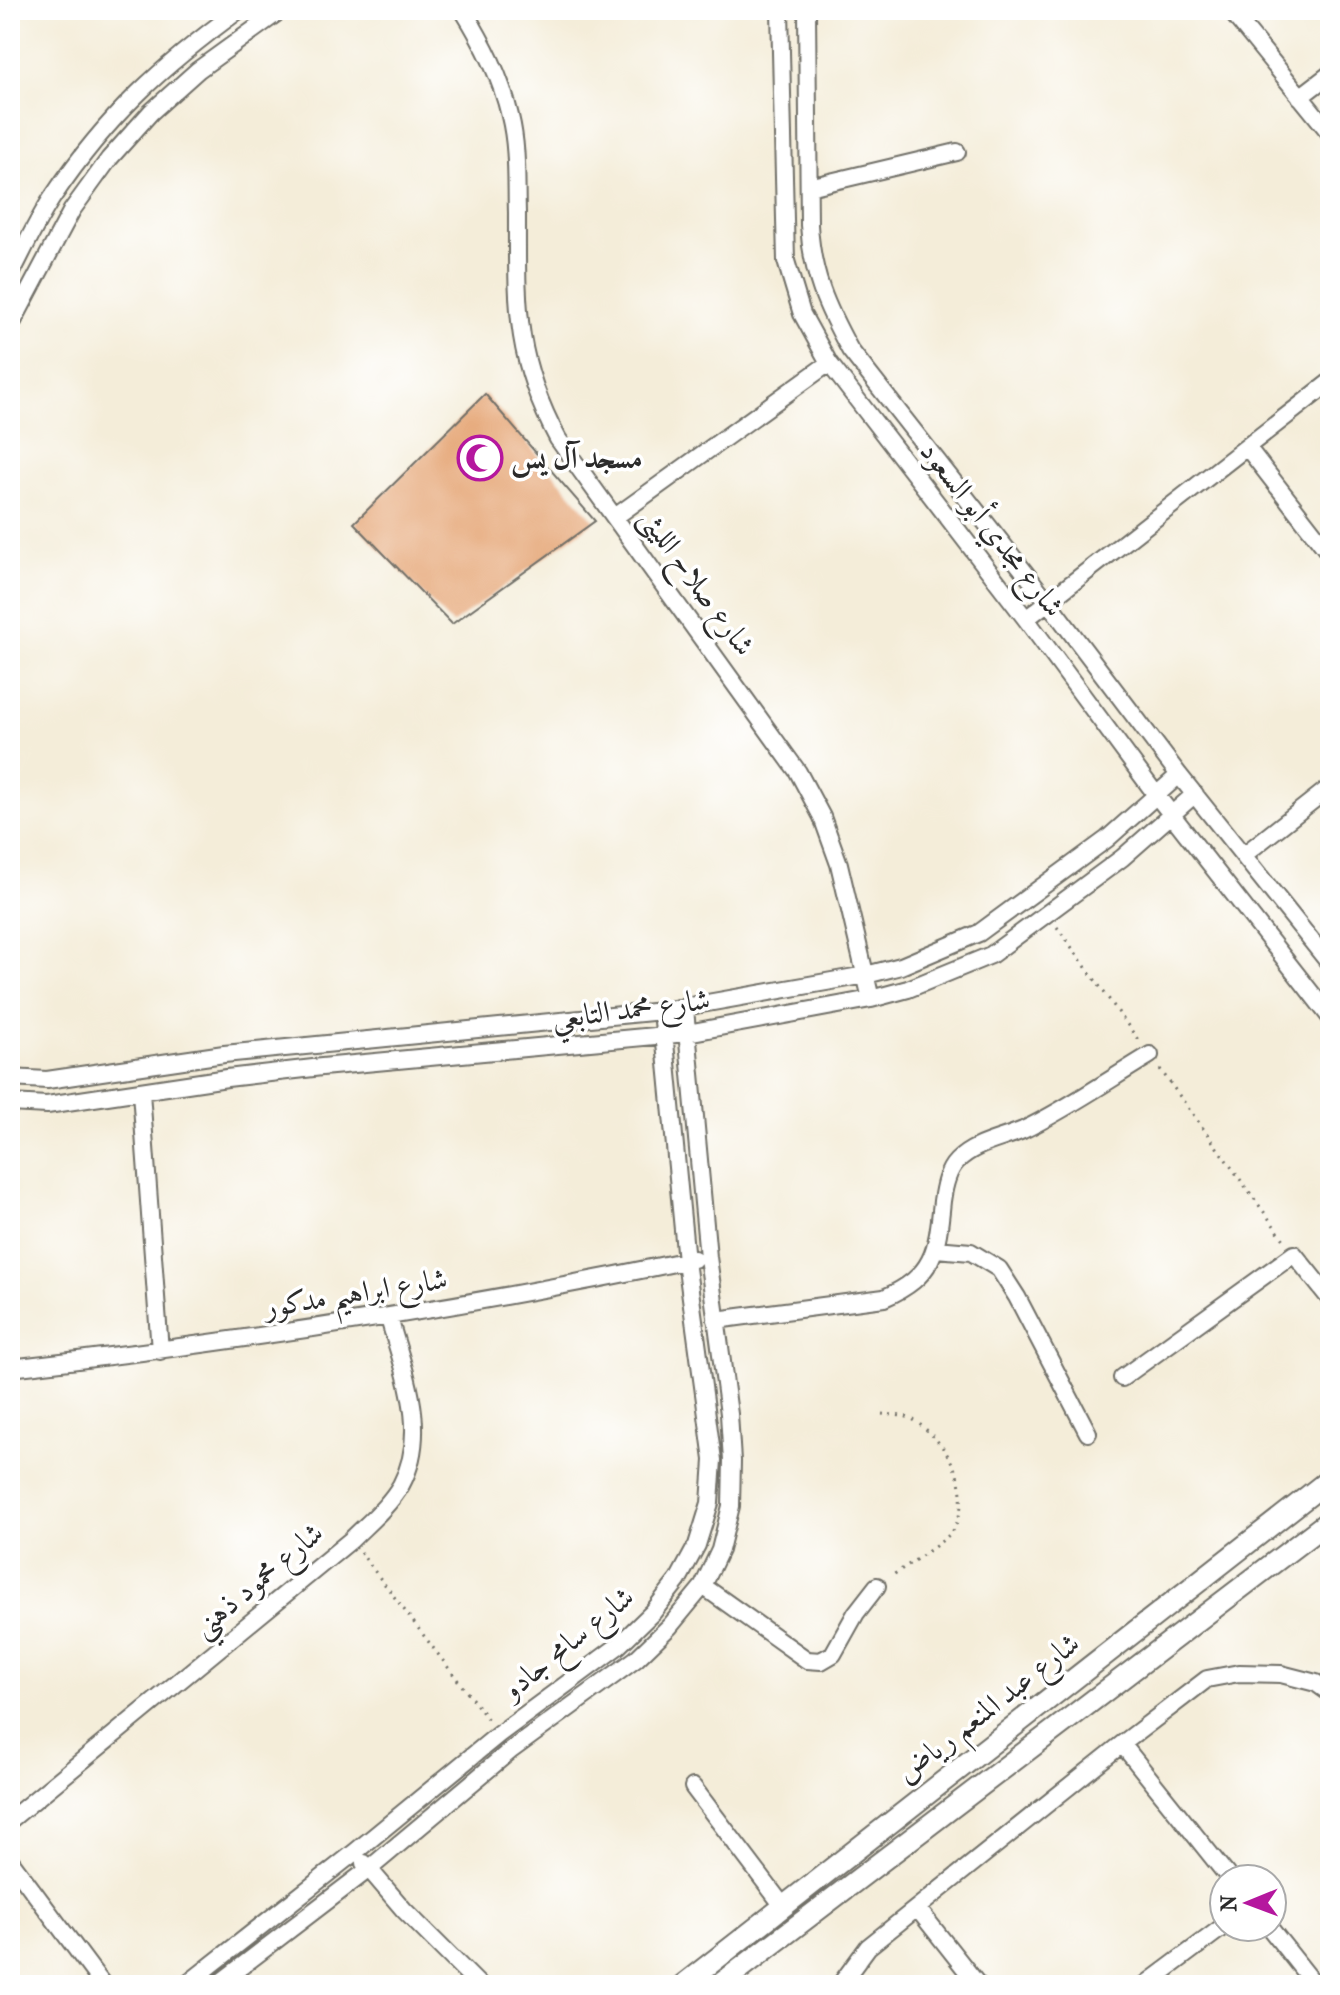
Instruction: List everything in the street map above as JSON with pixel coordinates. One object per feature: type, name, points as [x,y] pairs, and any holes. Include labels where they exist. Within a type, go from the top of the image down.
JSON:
[{"type":"street","points":[[10,276],[52,198],[90,144],[134,95],[182,51],[239,10]]},
{"type":"street","points":[[10,327],[72,210],[109,159],[151,112],[198,70],[281,10]]},
{"type":"street","name":"شارع صلاح الليثى","points":[[463,10],[484,43],[500,80],[511,118],[516,158],[517,302],[521,338],[541,407],[558,439],[798,772],[822,817],[839,864],[871,999]]},
{"type":"street","name":"شارع مجدي أبو السعود","points":[[780,10],[786,261],[802,314],[829,363],[1026,619],[1157,796],[1330,1017]]},
{"type":"street","name":"شارع مجدي أبو السعود","points":[[807,10],[810,255],[826,305],[850,350],[1179,775],[1330,964]]},
{"type":"street","points":[[1230,10],[1330,133]]},
{"type":"street","points":[[1300,97],[1330,74]]},
{"type":"street","points":[[809,187],[957,152]]},
{"type":"street","points":[[615,517],[829,363]]},
{"type":"street","points":[[1026,619],[1330,382]]},
{"type":"street","points":[[1247,447],[1330,554]]},
{"type":"street","name":"شارع محمد التابعي","points":[[10,1078],[47,1080],[224,1054],[685,1009],[901,966],[979,933],[1107,839],[1179,775]]},
{"type":"street","points":[[1245,854],[1330,787]]},
{"type":"street","name":"شارع محمد التابعي","points":[[10,1103],[47,1105],[227,1078],[664,1036],[871,999],[908,989],[991,955],[1122,858],[1195,794]]},
{"type":"street","name":"شارع سامح جادو","points":[[217,1985],[369,1869],[510,1751],[636,1659],[670,1626],[703,1586],[720,1550],[731,1506],[732,1461],[729,1414],[708,1257],[685,1009]]},
{"type":"street","name":"شارع سامح جادو","points":[[186,1985],[499,1734],[618,1646],[653,1612],[678,1580],[697,1545],[710,1503],[713,1460],[686,1261],[662,1011]]},
{"type":"street","points":[[224,1054],[227,1078]]},
{"type":"street","points":[[716,1320],[884,1298],[904,1289],[922,1276],[936,1249],[944,1186],[954,1163],[974,1148],[1024,1129],[1150,1055]]},
{"type":"street","points":[[141,1092],[160,1351]]},
{"type":"street","points":[[936,1249],[971,1252],[999,1269],[1017,1297],[1088,1433]]},
{"type":"street","points":[[1122,1378],[1294,1254],[1330,1299]]},
{"type":"street","name":"شارع ابراهيم مدكور","points":[[10,1368],[160,1351],[389,1318],[708,1257]]},
{"type":"street","name":"شارع محمود ذهني","points":[[10,1820],[351,1540],[400,1486],[412,1458],[415,1427],[411,1396],[389,1318]]},
{"type":"street","name":"شارع عبد المنعم رياض","points":[[683,1985],[1330,1479]]},
{"type":"street","name":"شارع عبد المنعم رياض","points":[[719,1985],[1330,1520]]},
{"type":"street","points":[[703,1586],[814,1662],[833,1654],[856,1613],[877,1586]]},
{"type":"street","points":[[840,1985],[868,1947],[1207,1679],[1239,1673],[1281,1674],[1316,1683],[1330,1693]]},
{"type":"street","points":[[1122,1744],[1217,1863]]},
{"type":"street","points":[[693,1787],[783,1906]]},
{"type":"street","points":[[355,1852],[404,1910],[479,1985]]},
{"type":"street","points":[[10,1860],[103,1985]]},
{"type":"street","points":[[918,1909],[978,1985]]},
{"type":"street","points":[[1145,1985],[1208,1938]]},
{"type":"street","points":[[1282,1943],[1315,1985]]},
{"type":"path","points":[[1048,914],[1294,1254]]},
{"type":"path","points":[[877,1586],[953,1532],[962,1506],[959,1480],[952,1460],[936,1439],[910,1418],[882,1414]]},
{"type":"path","points":[[351,1540],[499,1734]]},
{"type":"building","name":"مسجد آل يس","points":[[485,394],[595,521],[452,624],[354,523]]},
{"type":"place","name":"مسجد آل يس","points":[[480,458]]}]
